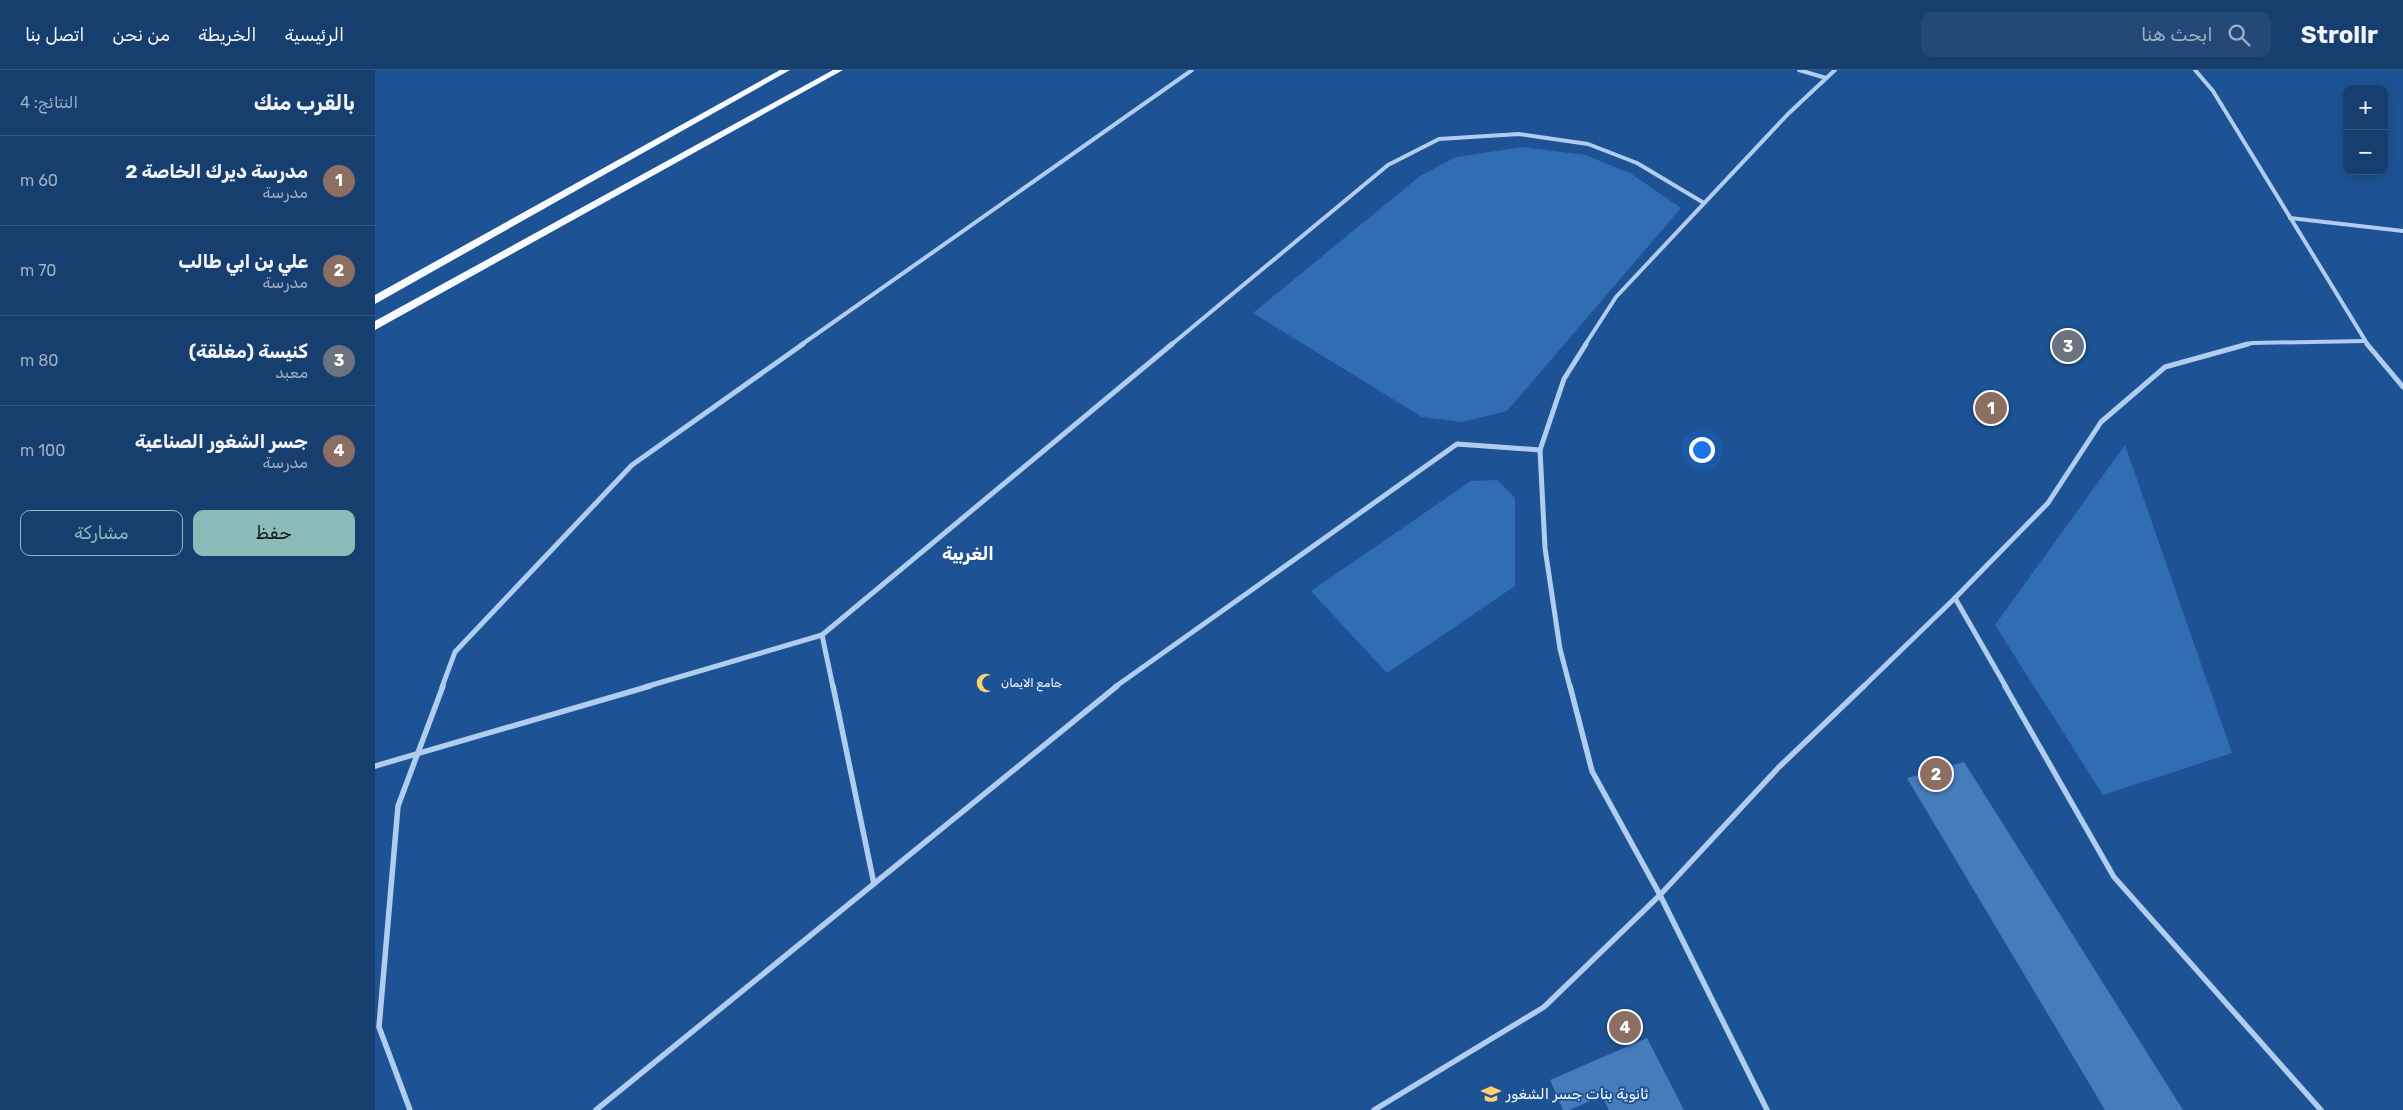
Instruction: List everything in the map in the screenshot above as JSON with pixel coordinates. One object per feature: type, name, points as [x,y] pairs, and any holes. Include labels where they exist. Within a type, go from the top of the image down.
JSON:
[{"type":"main road","points":[[375,300],[786,70]]},
{"type":"main road","points":[[375,326],[839,70]]},
{"type":"street","points":[[409,1110],[379,1027],[398,806],[455,652],[632,465],[1193,70]]},
{"type":"street","points":[[1799,70],[1826,78]]},
{"type":"street","points":[[1767,1110],[1660,895],[1592,771],[1560,649],[1545,548],[1540,450],[1564,379],[1615,297],[1788,114],[1835,70]]},
{"type":"street","points":[[2195,70],[2213,90],[2364,342],[2403,387]]},
{"type":"street","points":[[375,766],[822,635],[1388,165],[1439,139],[1519,134],[1588,144],[1637,163],[1704,203]]},
{"type":"street","points":[[2290,218],[2403,231]]},
{"type":"street","points":[[1374,1110],[1544,1007],[1660,895],[1778,768],[1955,598],[2048,503],[2101,422],[2165,367],[2252,343],[2364,342]]},
{"type":"street","points":[[596,1110],[1115,687],[1457,444],[1540,450]]},
{"type":"street","points":[[1955,598],[2114,878],[2321,1110]]},
{"type":"street","points":[[822,635],[874,884]]},
{"type":"shaded area","points":[[1523,147],[1585,155],[1630,173],[1681,208],[1507,411],[1462,422],[1422,417],[1253,313],[1420,176],[1456,157]]},
{"type":"shaded area","points":[[2125,445],[2232,753],[2103,795],[1995,625]]},
{"type":"shaded area","points":[[1497,480],[1515,498],[1515,586],[1387,673],[1311,591],[1471,481]]},
{"type":"building","points":[[1964,762],[2183,1110],[2105,1110],[1907,778]]},
{"type":"building","points":[[1647,1038],[1684,1110],[1609,1110],[1602,1096],[1569,1110],[1563,1110],[1550,1080]]},
{"type":"place","name":"كنيسة (مغلقة)","points":[[2068,346]]},
{"type":"place","name":"مدرسة ديرك الخاصة 2","points":[[1991,408]]},
{"type":"place","name":"جامع الايمان","points":[[986,683]]},
{"type":"place","name":"علي بن ابي طالب","points":[[1936,774]]},
{"type":"place","name":"جسر الشغور الصناعية","points":[[1625,1027]]},
{"type":"place","name":"ثانوية بنات جسر الشغور","points":[[1491,1094]]},
{"type":"district","name":"الغربية","points":[[968,554]]}]
